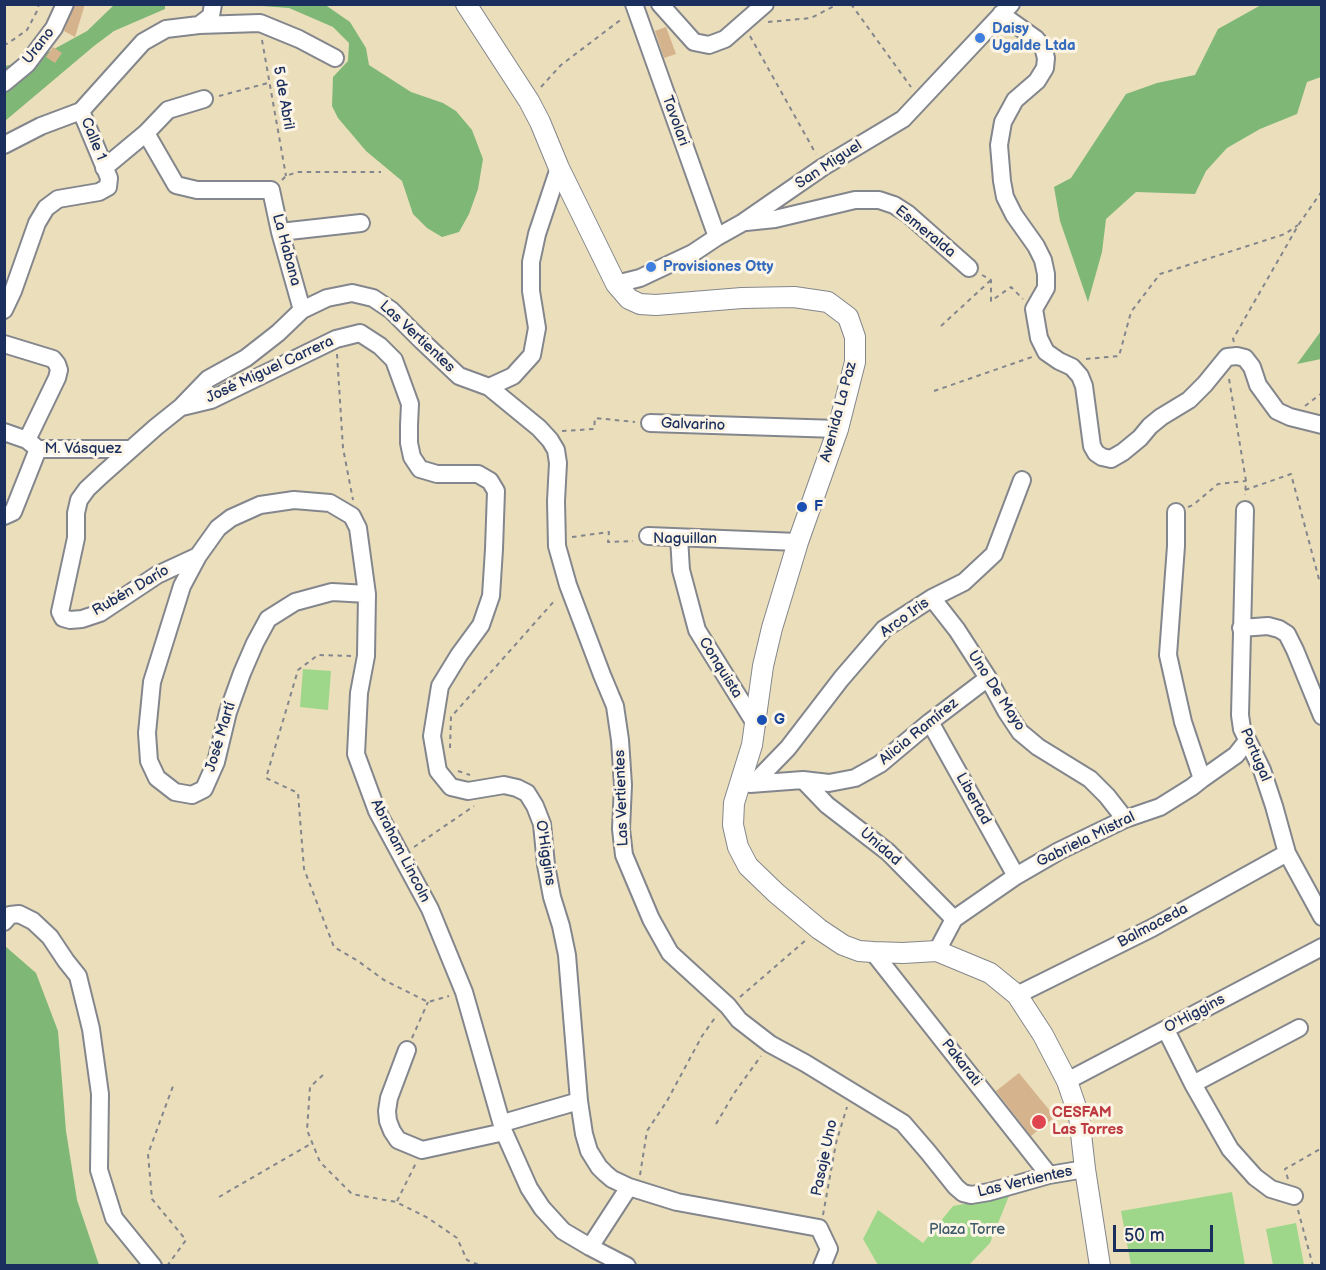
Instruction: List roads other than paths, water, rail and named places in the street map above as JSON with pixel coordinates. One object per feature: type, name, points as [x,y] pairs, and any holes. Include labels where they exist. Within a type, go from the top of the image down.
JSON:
[{"type":"street","name":"Urano","points":[[4,82],[27,64],[54,28],[65,4]]},
{"type":"street","points":[[199,25],[211,16],[213,4]]},
{"type":"street","name":"Avenida La Paz","points":[[466,4],[529,101],[616,284],[629,299],[640,304],[656,305],[742,298],[794,297],[828,302],[848,317],[855,337],[855,362],[838,429],[798,543],[772,628],[763,666],[747,784],[734,803],[733,825],[738,846],[748,866],[819,929],[843,945],[859,951],[873,952],[937,951]]},
{"type":"street","points":[[660,4],[694,42],[709,45],[725,39],[746,24],[765,4]]},
{"type":"street","name":"Tavolari","points":[[635,7],[717,237]]},
{"type":"street","points":[[1006,9],[1043,47],[1046,58],[1045,68],[1037,81],[1015,100],[1003,122],[999,145],[1005,197],[1043,260],[1046,288],[1034,309],[1039,338],[1053,357],[1072,367],[1080,376],[1084,386],[1092,446],[1095,453],[1111,459],[1123,452],[1161,417],[1190,400],[1227,357],[1245,358],[1252,367],[1258,385],[1276,411],[1322,425]]},
{"type":"street","name":"San Miguel","points":[[616,284],[640,278],[693,253],[742,223],[823,167],[903,119],[1006,9]]},
{"type":"street","points":[[4,145],[41,126],[81,111],[143,42],[166,29],[199,25],[260,23],[299,39],[335,58]]},
{"type":"street","points":[[4,310],[37,223],[46,208],[58,199],[99,192],[108,187],[109,178],[104,168],[146,133],[168,110],[204,99]]},
{"type":"street","name":"Calle 1","points":[[81,111],[104,168]]},
{"type":"street","name":"La Habana","points":[[146,133],[176,185],[197,190],[271,190],[302,310]]},
{"type":"street","points":[[489,387],[513,376],[532,355],[537,328],[531,291],[531,262],[537,234],[559,168]]},
{"type":"street","name":"Esmeralda","points":[[742,223],[775,219],[855,200],[879,200],[894,205],[908,214],[969,268]]},
{"type":"street","points":[[280,232],[361,223]]},
{"type":"street","name":"Las Vertientes","points":[[302,310],[327,298],[352,293],[373,298],[391,310],[459,376],[489,387],[539,428],[556,450],[558,463],[557,546],[568,585],[615,706],[623,785],[621,829],[624,855],[651,919],[670,953],[728,1006],[739,1020],[770,1044],[903,1123],[963,1193],[971,1195],[989,1192],[1049,1175],[1085,1169]]},
{"type":"street","name":"José Miguel Carrera","points":[[63,618],[60,612],[76,538],[76,513],[79,500],[87,489],[181,407],[208,379],[246,358],[279,333],[302,310]]},
{"type":"street","name":"José Miguel Carrera","points":[[181,407],[211,400],[336,339],[360,333]]},
{"type":"street","name":"O'Higgins","points":[[360,333],[380,346],[394,360],[410,404],[409,443],[412,457],[420,469],[437,474],[478,474],[490,481],[496,491],[491,596],[481,625],[440,686],[432,736],[438,771],[451,787],[468,791],[504,785],[527,793],[536,806],[542,824],[552,897],[567,955],[579,1101],[586,1143],[594,1160],[605,1173],[620,1184],[633,1189],[677,1202],[819,1228],[829,1249],[822,1266]]},
{"type":"street","points":[[4,344],[53,359],[59,370],[13,512],[4,516]]},
{"type":"street","name":"Galvarino","points":[[650,423],[838,429]]},
{"type":"street","name":"M. Vásquez","points":[[4,432],[33,445],[131,449]]},
{"type":"street","name":"Arco Iris","points":[[747,784],[788,748],[841,679],[884,629],[932,598],[964,582],[994,554],[1022,480]]},
{"type":"street","name":"Abraham Lincoln","points":[[198,556],[218,528],[231,518],[260,505],[294,500],[330,503],[352,516],[358,528],[367,594],[366,657],[359,693],[356,754],[377,811],[430,909],[464,992],[504,1128],[529,1188],[542,1208],[563,1231],[627,1266]]},
{"type":"street","name":"Portugal","points":[[1245,510],[1241,628],[1240,715],[1242,729],[1262,770],[1287,853],[1322,917]]},
{"type":"street","points":[[1176,513],[1176,546],[1168,655],[1183,723],[1202,778]]},
{"type":"street","name":"Naguillan","points":[[648,537],[798,543]]},
{"type":"street","name":"Conquista","points":[[679,538],[681,570],[697,630],[756,725]]},
{"type":"street","name":"Rubén Darío","points":[[63,618],[82,619],[100,613],[157,575],[198,556]]},
{"type":"street","name":"José Martí","points":[[198,556],[182,586],[152,682],[147,733],[149,760],[157,778],[175,792],[192,795],[204,789],[216,762],[228,712],[242,673],[268,619],[295,603],[332,592],[367,594]]},
{"type":"street","name":"Uno De Mayo","points":[[932,598],[957,630],[1020,732],[1038,747],[1090,779],[1125,819]]},
{"type":"street","points":[[1241,628],[1268,626],[1287,634],[1322,716]]},
{"type":"street","name":"Alicia Ramírez","points":[[747,784],[803,780],[829,783],[855,778],[880,764],[988,678]]},
{"type":"street","name":"Libertad","points":[[930,723],[1016,876]]},
{"type":"street","name":"Gabriela Mistral","points":[[937,951],[954,918],[1016,876],[1059,851],[1125,819],[1160,807],[1236,755],[1248,741]]},
{"type":"street","name":"Unidad","points":[[803,780],[827,804],[888,852],[954,918]]},
{"type":"street","name":"Balmaceda","points":[[1017,994],[1152,928],[1287,853]]},
{"type":"street","points":[[7,919],[19,914],[33,921],[50,937],[78,976],[91,1029],[100,1094],[99,1170],[114,1218],[153,1266]]},
{"type":"street","name":"O'Higgins","points":[[1067,1081],[1322,947]]},
{"type":"street","points":[[937,951],[990,973],[1017,994],[1043,1035],[1067,1081],[1079,1116],[1095,1263]]},
{"type":"street","name":"Pakarati","points":[[873,952],[1049,1175]]},
{"type":"street","points":[[1193,1084],[1299,1028]]},
{"type":"street","points":[[1166,1030],[1230,1149],[1255,1177],[1271,1189],[1294,1196]]},
{"type":"street","points":[[407,1050],[389,1098],[388,1121],[398,1140],[422,1150],[504,1128],[579,1101]]},
{"type":"street","points":[[590,1247],[633,1189]]},
{"type":"place","name":"Daisy Ugalde Ltda","points":[[980,38]]},
{"type":"place","name":"Provisiones Otty","points":[[651,267]]},
{"type":"place","name":"F","points":[[802,507]]},
{"type":"place","name":"G","points":[[762,720]]},
{"type":"place","name":"CESFAM Las Torres","points":[[1039,1122]]},
{"type":"park label","name":"Plaza Torre","points":[[967,1230]]}]
